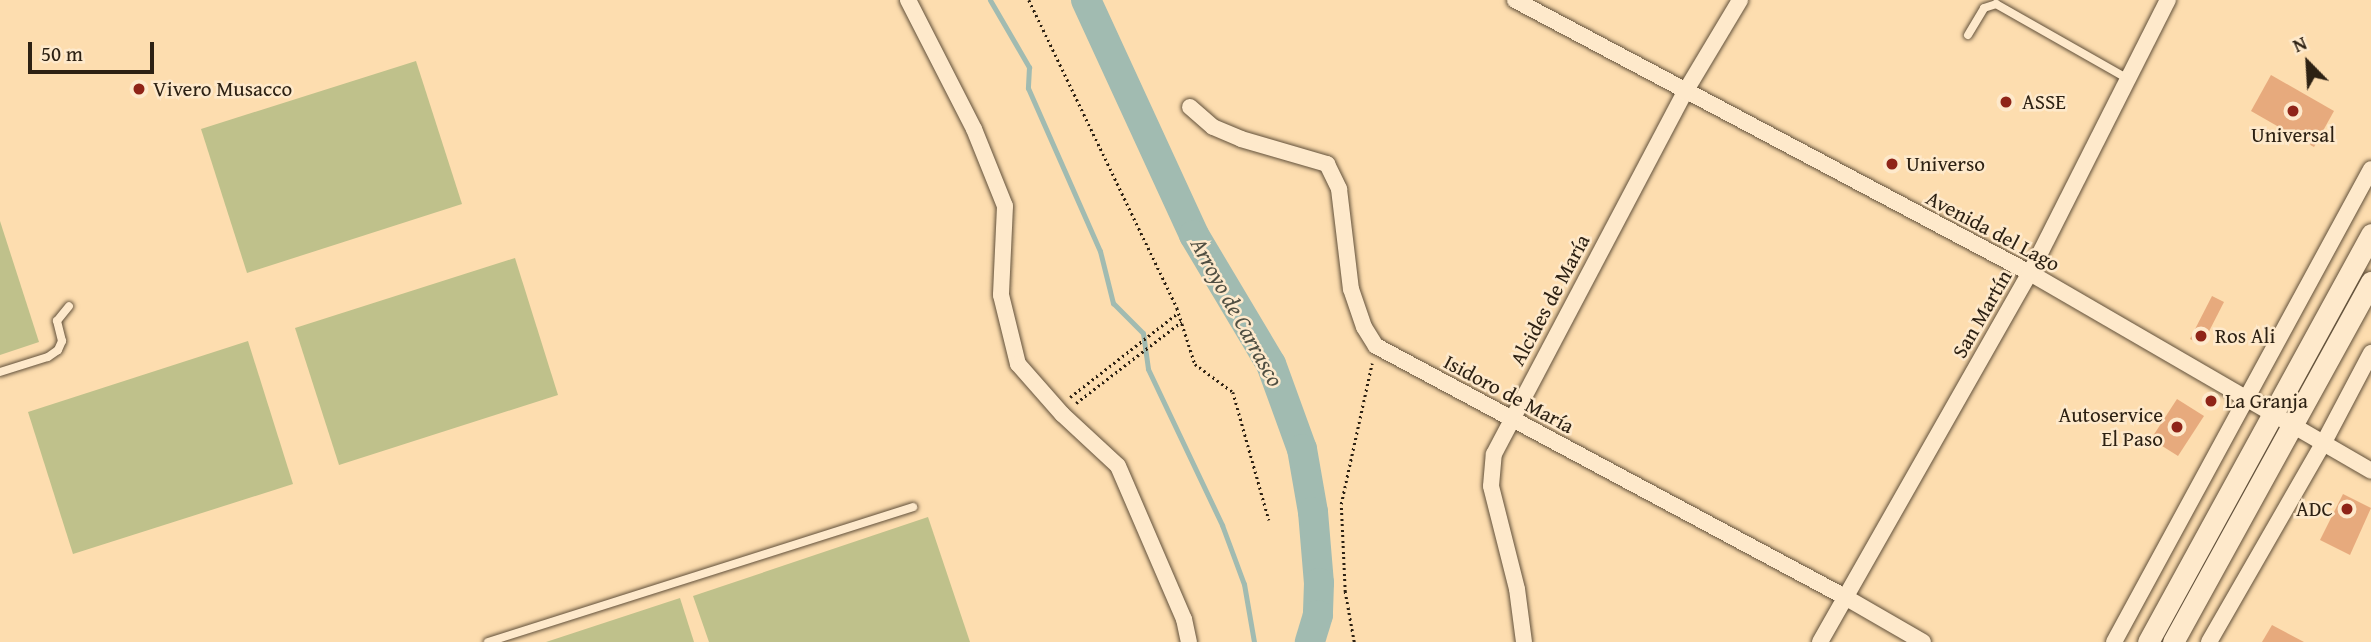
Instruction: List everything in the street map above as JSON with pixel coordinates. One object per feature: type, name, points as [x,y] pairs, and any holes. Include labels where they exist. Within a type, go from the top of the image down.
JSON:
[{"type":"main road","points":[[2148,642],[2371,234]]},
{"type":"main road","points":[[2173,642],[2371,282]]},
{"type":"street","points":[[908,0],[974,129],[1005,206],[1001,295],[1018,364],[1059,411],[1118,466],[1184,620],[1189,642]]},
{"type":"street","name":"Avenida del Lago","points":[[1515,0],[2030,273],[2371,471]]},
{"type":"street","name":"Alcides de María","points":[[1524,642],[1517,589],[1491,486],[1494,454],[1685,92],[1740,0]]},
{"type":"street","name":"San Martín","points":[[1820,642],[2030,273],[2168,0]]},
{"type":"street","points":[[1190,107],[1213,127],[1241,139],[1327,164],[1339,189],[1351,289],[1364,327],[1376,346]]},
{"type":"street","points":[[2113,642],[2371,169]]},
{"type":"street","name":"Isidoro de María","points":[[1376,346],[1846,597],[1923,642]]},
{"type":"street","points":[[2209,642],[2323,444],[2371,353]]},
{"type":"lane","points":[[1968,35],[1984,8],[1996,4],[2128,79]]},
{"type":"lane","points":[[0,372],[48,357],[58,350],[62,341],[57,321],[69,306]]},
{"type":"lane","points":[[488,642],[913,507]]},
{"type":"path","points":[[1029,0],[1179,313],[1195,364],[1233,392],[1269,520]]},
{"type":"path","points":[[1059,411],[1092,381],[1179,313]]},
{"type":"path","points":[[1059,411],[1097,387],[1182,321]]},
{"type":"path","points":[[1354,642],[1345,592],[1341,504],[1376,346]]},
{"type":"green space","points":[[416,61],[462,204],[247,273],[201,129]]},
{"type":"green space","points":[[0,221],[39,342],[0,355]]},
{"type":"green space","points":[[515,258],[558,395],[339,465],[295,328]]},
{"type":"green space","points":[[248,341],[293,484],[73,554],[28,412]]},
{"type":"green space","points":[[928,517],[970,642],[709,642],[693,596]]},
{"type":"green space","points":[[680,598],[694,642],[546,642]]},
{"type":"building","name":"Universal","points":[[2271,75],[2334,111],[2314,147],[2251,111]]},
{"type":"building","points":[[2212,296],[2224,302],[2202,345],[2190,339]]},
{"type":"building","name":"Autoservice El Paso","points":[[2177,399],[2204,416],[2178,456],[2151,439]]},
{"type":"building","points":[[2343,494],[2371,508],[2350,555],[2320,540]]},
{"type":"building","points":[[2272,625],[2304,642],[2262,642]]},
{"type":"waterway","points":[[990,0],[1029,67],[1028,88],[1100,251],[1113,303],[1143,333],[1148,369],[1222,525],[1244,584],[1254,642]]},
{"type":"waterway","name":"Arroyo de Carrasco","points":[[1086,0],[1194,235],[1271,364],[1302,449],[1313,512],[1319,583],[1318,615],[1310,642]]},
{"type":"place","name":"Vivero Musacco","points":[[139,89]]},
{"type":"place","name":"ASSE","points":[[2006,102]]},
{"type":"place","name":"Universal","points":[[2293,111]]},
{"type":"place","name":"Universo","points":[[1892,164]]},
{"type":"place","name":"Ros Ali","points":[[2201,336]]},
{"type":"place","name":"La Granja","points":[[2211,401]]},
{"type":"place","name":"Autoservice El Paso","points":[[2177,427]]},
{"type":"place","name":"ADC","points":[[2347,509]]}]
